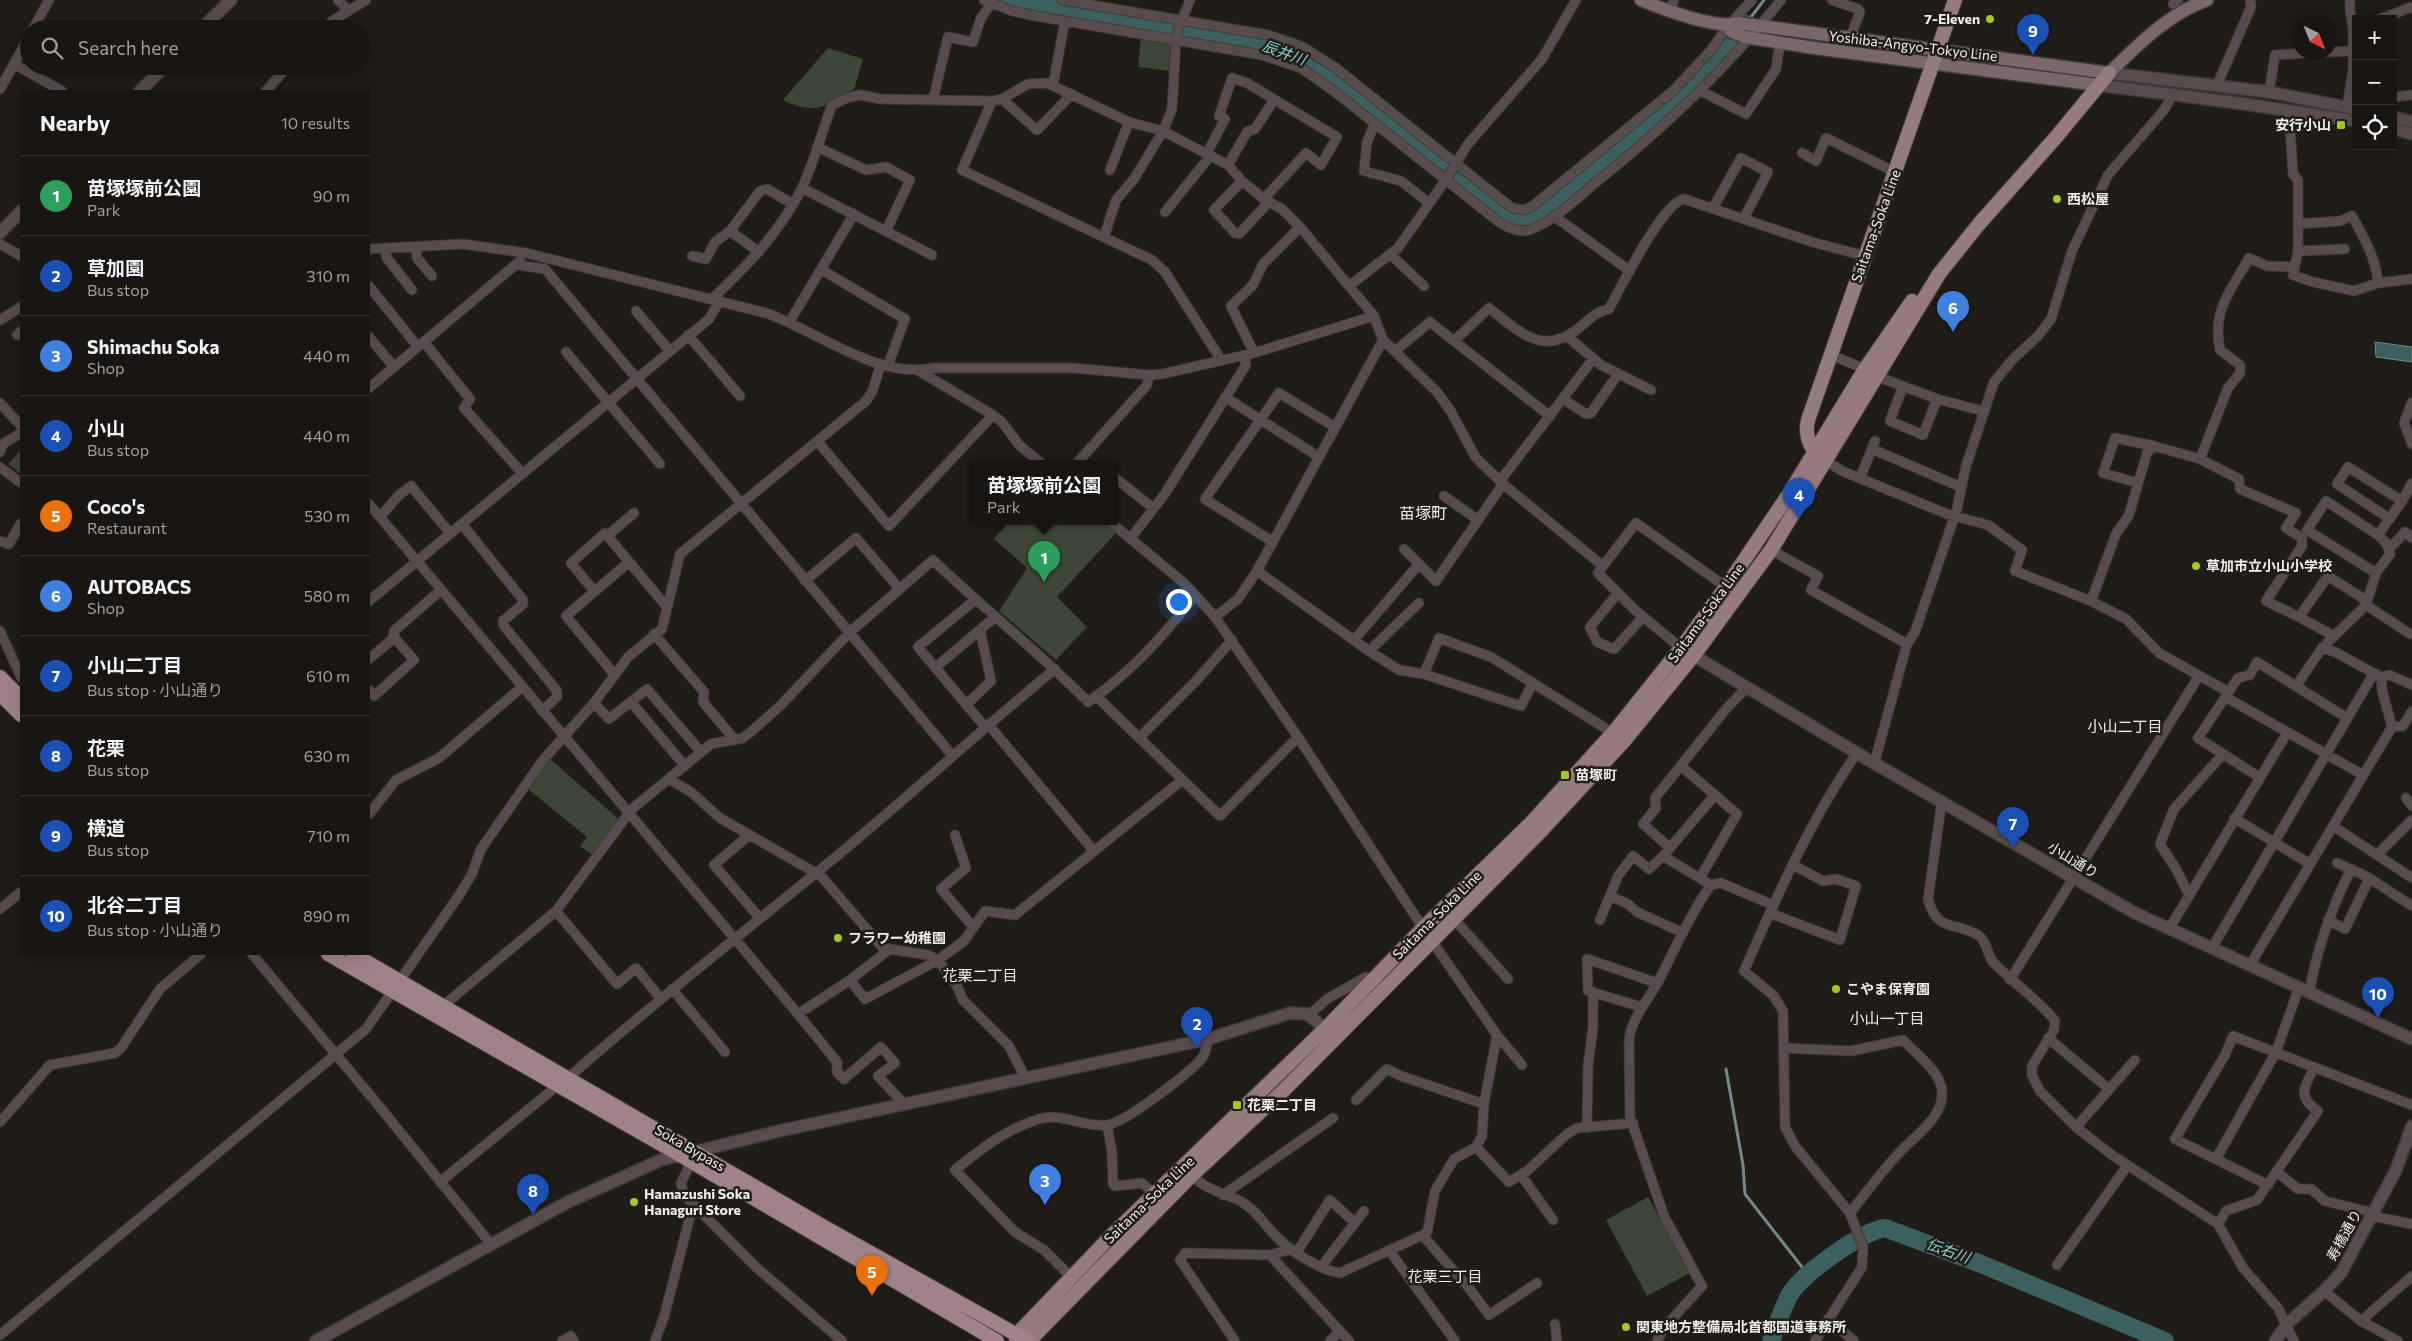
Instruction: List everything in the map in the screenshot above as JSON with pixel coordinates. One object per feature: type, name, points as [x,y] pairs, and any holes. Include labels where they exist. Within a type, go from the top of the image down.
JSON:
[{"type":"highway","points":[[0,677],[20,713]]},
{"type":"highway","name":"Soka Bypass","points":[[330,955],[397,987],[443,1006],[562,1082]]},
{"type":"highway","name":"Soka Bypass","points":[[354,955],[397,987],[689,1156],[997,1341]]},
{"type":"highway","name":"Soka Bypass","points":[[689,1156],[826,1228],[1022,1339]]},
{"type":"main road","name":"Yoshiba-Angyo-Tokyo Line","points":[[1641,0],[1672,6],[1780,43],[2098,85]]},
{"type":"main road","name":"Saitama-Soka Line","points":[[1815,452],[1806,430],[1808,420],[1955,0]]},
{"type":"main road","points":[[2109,73],[2161,25],[2180,12],[2207,0]]},
{"type":"main road","name":"Yoshiba-Angyo-Tokyo Line","points":[[1752,32],[1850,38],[1938,48],[2109,73]]},
{"type":"main road","name":"Saitama-Soka Line","points":[[1022,1339],[1192,1175],[1284,1090],[1372,982],[1423,928],[1530,823],[1688,652],[1726,587],[1815,452],[1870,373],[1914,299],[1939,274],[1979,224],[2057,136],[2109,73]]},
{"type":"main road","name":"Saitama-Soka Line","points":[[1022,1339],[1071,1277],[1154,1194],[1432,941],[1600,767],[1688,652],[1771,550],[1826,461],[1870,373]]},
{"type":"main road","points":[[1815,452],[1826,461]]},
{"type":"street","points":[[38,20],[49,0]]},
{"type":"street","points":[[214,20],[231,0]]},
{"type":"street","points":[[338,0],[348,10]]},
{"type":"street","points":[[335,20],[366,0]]},
{"type":"street","points":[[1062,0],[1268,35],[1313,52],[1512,208],[1528,209],[1656,106],[1733,27],[1752,0]]},
{"type":"street","points":[[1104,237],[1116,200],[1134,179],[1163,131],[1172,109],[1176,41],[1181,20],[1190,0]]},
{"type":"street","points":[[1349,286],[1391,255],[1446,180],[1468,144],[1542,59],[1576,0]]},
{"type":"street","points":[[933,100],[948,37],[973,42],[988,2],[1012,11],[1236,50],[1289,63],[1313,75],[1508,228],[1518,231],[1531,230],[1554,216],[1645,143],[1701,91],[1781,0]]},
{"type":"street","points":[[1832,0],[1858,9],[1860,12],[1850,38]]},
{"type":"street","points":[[2217,85],[2251,7],[2250,0]]},
{"type":"street","points":[[2350,0],[2352,15]]},
{"type":"street","points":[[2391,15],[2412,7]]},
{"type":"street","points":[[1053,85],[1065,21]]},
{"type":"street","points":[[1701,91],[1746,114],[1776,69],[1780,43]]},
{"type":"street","points":[[2337,52],[2352,51]]},
{"type":"street","points":[[0,89],[20,53]]},
{"type":"street","points":[[2269,92],[2275,56],[2292,55]]},
{"type":"street","points":[[2352,105],[2353,60]]},
{"type":"street","points":[[14,64],[20,67]]},
{"type":"street","points":[[2109,73],[2269,92],[2352,108]]},
{"type":"street","points":[[34,75],[60,90]]},
{"type":"street","points":[[141,90],[156,75]]},
{"type":"street","points":[[267,90],[279,75]]},
{"type":"street","points":[[1165,212],[1209,154],[1225,119],[1219,116],[1232,78],[1247,83],[1337,137],[1321,164],[1306,153],[1239,234],[1235,233],[1214,210],[1242,181]]},
{"type":"street","points":[[370,600],[709,319],[715,300],[759,252],[793,204],[802,188],[832,105],[849,97],[861,95],[880,100],[992,101],[1002,99],[1028,84],[1047,83],[1129,122],[1163,131],[1209,154],[1228,165],[1242,181],[1267,201],[1282,209],[1300,227],[1374,316],[1383,340],[1437,392],[1450,410],[1476,458],[1502,483],[1603,566]]},
{"type":"street","points":[[2098,85],[2289,110],[2352,120]]},
{"type":"street","points":[[1002,99],[1037,130],[1072,94]]},
{"type":"street","points":[[1872,762],[1876,756],[1907,644],[1915,632],[1954,515],[1983,412],[1994,382],[2013,359],[2038,336],[2051,319],[2072,251],[2108,175],[2164,110],[2173,95]]},
{"type":"street","points":[[2397,97],[2412,95]]},
{"type":"street","points":[[1228,165],[1247,132],[1255,129],[1274,100]]},
{"type":"street","points":[[992,101],[962,170],[1152,260],[1165,272],[1220,361]]},
{"type":"street","points":[[2289,110],[2293,174],[2298,180],[2298,251],[2293,275],[2313,282],[2354,291],[2378,283],[2412,279]]},
{"type":"street","points":[[2397,118],[2412,122]]},
{"type":"street","points":[[1110,170],[1129,122]]},
{"type":"street","points":[[1375,123],[1368,142],[1364,171],[1401,181],[1429,203]]},
{"type":"street","points":[[2397,131],[2412,134]]},
{"type":"street","points":[[1802,153],[1816,160],[1826,138],[1896,172]]},
{"type":"street","points":[[817,147],[866,170],[886,167],[910,180],[886,231]]},
{"type":"street","points":[[1713,208],[1741,158],[1768,172],[1744,218]]},
{"type":"street","points":[[802,188],[932,255]]},
{"type":"street","points":[[692,256],[706,259],[715,242],[730,231],[760,191],[767,190],[793,204]]},
{"type":"street","points":[[1454,341],[1488,308],[1538,342],[1552,342],[1568,337],[1600,310],[1609,309],[1656,226],[1677,200],[1684,198],[1812,242],[1864,256]]},
{"type":"street","points":[[0,233],[20,212]]},
{"type":"street","points":[[790,322],[854,214]]},
{"type":"street","points":[[1554,216],[1630,271]]},
{"type":"street","points":[[2298,224],[2340,221],[2352,216],[2371,251],[2377,268],[2378,283]]},
{"type":"street","points":[[1130,539],[1153,508],[1246,365],[1249,355],[1231,306],[1253,285],[1262,264],[1300,227]]},
{"type":"street","points":[[730,231],[759,252]]},
{"type":"street","points":[[0,244],[20,255]]},
{"type":"street","points":[[370,249],[463,244],[526,253],[766,313],[790,322],[862,358],[884,365],[919,371],[993,415],[1002,422],[1020,446],[1037,460]]},
{"type":"street","points":[[416,247],[417,258],[432,276]]},
{"type":"street","points":[[385,248],[387,258],[412,290]]},
{"type":"street","points":[[2298,251],[2345,249]]},
{"type":"street","points":[[370,387],[518,264],[526,253]]},
{"type":"street","points":[[1391,255],[1424,286]]},
{"type":"street","points":[[2200,459],[2228,388],[2240,373],[2240,365],[2220,350],[2216,333],[2219,312],[2249,258],[2267,266],[2294,268]]},
{"type":"street","points":[[518,264],[546,269],[952,755]]},
{"type":"street","points":[[0,1335],[366,1029],[460,894],[472,874],[481,849],[543,760],[565,738],[594,703],[628,657],[662,629],[680,554],[866,401],[872,392],[904,318],[822,270]]},
{"type":"street","points":[[370,287],[470,400],[464,408],[523,474]]},
{"type":"street","points":[[0,320],[20,308]]},
{"type":"street","points":[[636,311],[670,351]]},
{"type":"street","points":[[919,371],[933,368],[1048,367],[1149,375],[1180,371],[1249,355],[1374,316]]},
{"type":"street","points":[[1395,351],[1430,322],[1550,416]]},
{"type":"street","points":[[688,335],[740,396]]},
{"type":"street","points":[[1568,337],[1593,358],[1618,374],[1651,390]]},
{"type":"street","points":[[370,338],[394,367]]},
{"type":"street","points":[[1215,616],[1238,599],[1257,571],[1383,340]]},
{"type":"street","points":[[566,352],[660,464]]},
{"type":"street","points":[[1831,355],[1870,373],[1937,399],[1983,412]]},
{"type":"street","points":[[1404,549],[1436,580],[1502,483],[1593,358]]},
{"type":"street","points":[[1563,399],[1586,414],[1591,413],[1618,374]]},
{"type":"street","points":[[1080,460],[1147,385],[1149,375]]},
{"type":"street","points":[[1904,386],[1890,420],[1923,436],[1937,399]]},
{"type":"street","points":[[1273,542],[1206,499],[1279,393],[1335,427]]},
{"type":"street","points":[[1225,398],[1319,457]]},
{"type":"street","points":[[2412,402],[2404,423],[2412,444]]},
{"type":"street","points":[[0,403],[20,425]]},
{"type":"street","points":[[817,441],[889,526],[993,415]]},
{"type":"street","points":[[0,451],[3,444],[20,434]]},
{"type":"street","points":[[2138,484],[2103,473],[2115,438],[2154,446],[2200,459],[2239,479],[2240,489],[2296,513],[2286,528],[2302,538],[2302,543]]},
{"type":"street","points":[[1860,478],[1874,445],[1961,487]]},
{"type":"street","points":[[2091,601],[2116,534],[2129,515],[2147,453],[2154,446]]},
{"type":"street","points":[[1826,461],[1860,478],[1954,515],[1988,525],[2022,550],[2015,571],[2091,601],[2126,619],[2159,653],[2225,690],[2229,699],[2363,776]]},
{"type":"street","points":[[0,467],[20,482]]},
{"type":"street","points":[[2390,519],[2337,484],[2348,467],[2402,501]]},
{"type":"street","points":[[2378,535],[2402,501],[2412,483],[2412,477]]},
{"type":"street","points":[[1118,479],[1153,508]]},
{"type":"street","points":[[380,517],[399,495],[411,486],[450,534]]},
{"type":"street","points":[[1444,496],[1478,520]]},
{"type":"street","points":[[2296,686],[2322,648],[2334,636],[2366,603],[2376,573],[2390,554],[2387,544],[2378,535],[2326,501],[2307,530],[2306,538],[2266,601],[2334,636]]},
{"type":"street","points":[[370,505],[798,1014],[837,1062],[837,1072],[844,1079],[881,1047],[895,1063],[878,1076],[904,1104]]},
{"type":"street","points":[[607,536],[634,513]]},
{"type":"street","points":[[1688,652],[1643,617],[1598,573],[1636,523],[1726,587]]},
{"type":"street","points":[[462,524],[523,600],[523,604],[504,621],[504,626],[557,691],[557,697],[542,711]]},
{"type":"street","points":[[0,541],[9,544],[20,525]]},
{"type":"street","points":[[1114,525],[1194,595],[1215,616],[1298,737],[1423,928],[1497,1035],[1522,1065]]},
{"type":"street","points":[[2307,530],[2376,573]]},
{"type":"street","points":[[2388,549],[2405,532],[2412,538]]},
{"type":"street","points":[[594,591],[570,563],[605,533],[668,607]]},
{"type":"street","points":[[806,581],[856,538],[899,588]]},
{"type":"street","points":[[1771,550],[1818,576],[1811,590],[1907,644]]},
{"type":"street","points":[[443,1006],[556,911],[629,814],[711,744],[743,738],[780,706],[849,633],[933,560],[974,600],[1055,669],[1088,702],[1126,672],[1174,623],[1194,595]]},
{"type":"street","points":[[615,676],[566,616],[629,562]]},
{"type":"street","points":[[1354,640],[1419,564]]},
{"type":"street","points":[[1257,571],[1369,651],[1399,670],[1424,674],[1521,706],[1533,683]]},
{"type":"street","points":[[2299,617],[2328,576],[2410,634]]},
{"type":"street","points":[[370,691],[374,696],[414,660],[394,637],[394,631],[442,590]]},
{"type":"street","points":[[1618,593],[1590,628],[1597,642],[1614,649],[1643,617]]},
{"type":"street","points":[[974,600],[918,647],[966,705],[1093,850]]},
{"type":"street","points":[[1369,651],[1406,621],[1420,603]]},
{"type":"street","points":[[935,668],[995,617]]},
{"type":"street","points":[[966,705],[991,681],[980,630]]},
{"type":"street","points":[[0,631],[20,675]]},
{"type":"street","points":[[654,634],[704,692],[703,702],[735,740]]},
{"type":"street","points":[[370,658],[394,637]]},
{"type":"street","points":[[1424,674],[1439,638],[1491,657],[1613,733]]},
{"type":"street","points":[[1139,738],[1196,682],[1232,640]]},
{"type":"street","points":[[2322,648],[2335,652],[2378,675],[2390,675],[2412,685]]},
{"type":"street","name":"小山通り","points":[[1688,652],[1872,762],[1942,800],[2135,913],[2412,1039]]},
{"type":"street","points":[[2260,777],[2198,738],[2226,693],[2238,678],[2250,675],[2257,662],[2347,718]]},
{"type":"street","points":[[440,1182],[734,938],[817,873],[952,755],[1055,669]]},
{"type":"street","points":[[2212,948],[2325,754],[2347,718],[2378,675]]},
{"type":"street","points":[[2250,965],[2392,727],[2378,675]]},
{"type":"street","points":[[2010,980],[2199,676]]},
{"type":"street","points":[[1670,848],[1643,824],[1656,808],[1655,798],[1726,709],[1747,687]]},
{"type":"street","points":[[370,813],[396,780],[439,758],[522,688]]},
{"type":"street","points":[[594,703],[609,720],[647,689],[701,752]]},
{"type":"street","points":[[1096,696],[1220,816],[1298,737]]},
{"type":"street","points":[[630,702],[685,766]]},
{"type":"street","points":[[2392,727],[2403,726],[2412,712]]},
{"type":"street","points":[[2169,929],[2286,733]]},
{"type":"street","points":[[1815,1341],[1862,1267],[1862,1246],[1850,1213],[1795,1146],[1785,1127],[1783,1011],[1773,995],[1744,971],[1793,865],[1827,798],[1857,753]]},
{"type":"street","points":[[2188,895],[2176,869],[2160,844],[2174,810],[2224,754]]},
{"type":"street","points":[[1681,766],[1738,814],[1700,878]]},
{"type":"street","points":[[669,778],[691,792],[720,818],[748,836],[817,873],[883,948],[928,955],[938,960],[958,986],[963,1000],[1009,1046],[1025,1077]]},
{"type":"street","points":[[850,980],[865,999],[938,960],[964,941],[985,911],[1015,916],[1093,850],[1181,780]]},
{"type":"street","points":[[1600,920],[1618,876],[1633,856],[1649,869],[1663,856],[1715,795]]},
{"type":"street","points":[[2406,798],[2412,806]]},
{"type":"street","points":[[1942,800],[1928,899],[1930,907],[1941,923],[1978,935],[1984,942],[1990,958],[2010,980],[2055,1021],[2054,1030],[2032,1066],[2032,1075],[2040,1092],[2076,1127],[2127,1166],[2218,1224],[2243,1268],[2278,1308],[2294,1341]]},
{"type":"street","points":[[2234,818],[2310,864]]},
{"type":"street","points":[[2377,855],[2412,820]]},
{"type":"street","points":[[2333,826],[2412,878]]},
{"type":"street","points":[[748,836],[714,865],[760,917]]},
{"type":"street","points":[[955,836],[966,868],[941,889],[974,927]]},
{"type":"street","points":[[1663,856],[1711,885]]},
{"type":"street","points":[[2337,863],[2369,878],[2412,906]]},
{"type":"street","points":[[1657,1341],[1663,1329],[1702,1286],[1664,1216],[1630,1117],[1629,1040],[1631,1028],[1657,983],[1681,932],[1711,885],[1721,882],[1772,909],[1840,940],[1856,886],[1836,879],[1823,881],[1793,865]]},
{"type":"street","points":[[2216,1158],[2276,1052],[2304,991],[2335,901],[2351,869]]},
{"type":"street","points":[[2328,920],[2345,929],[2369,878]]},
{"type":"street","points":[[0,909],[20,893]]},
{"type":"street","points":[[1610,896],[1628,904],[1637,912],[1681,932]]},
{"type":"street","points":[[556,911],[617,984],[636,968],[660,999]]},
{"type":"street","points":[[1454,919],[1508,978]]},
{"type":"street","points":[[798,1014],[850,980],[890,949]]},
{"type":"street","points":[[0,1122],[50,1064],[115,1053],[121,1048],[160,989],[199,955]]},
{"type":"street","points":[[253,955],[491,1244]]},
{"type":"street","points":[[1642,1006],[1588,991],[1587,959],[1657,983]]},
{"type":"street","points":[[1309,1015],[1326,999],[1366,977],[1372,982]]},
{"type":"street","points":[[672,989],[726,1052]]},
{"type":"street","points":[[1587,1128],[1588,1066],[1593,1027],[1593,992]]},
{"type":"street","points":[[316,1341],[602,1185],[661,1160],[689,1156],[904,1104],[1208,1038],[1290,1013],[1309,1015],[1331,1033]]},
{"type":"street","points":[[1192,1175],[1198,1182],[1241,1202],[1256,1212],[1280,1241],[1329,1272],[1340,1274],[1423,1236],[1427,1233],[1431,1220],[1434,1191],[1454,1159],[1476,1147],[1482,1136],[1484,1104],[1497,1035]]},
{"type":"street","points":[[2268,1185],[2175,1139],[2225,1055],[2233,1036],[2412,1105]]},
{"type":"street","points":[[1071,1277],[1044,1250],[1015,1232],[955,1170],[990,1142],[1037,1119],[1052,1117],[1107,1125],[1121,1119],[1178,1081],[1202,1058],[1206,1052],[1208,1038]]},
{"type":"street","points":[[2048,1038],[2109,1088]]},
{"type":"street","points":[[1784,1048],[1851,1051],[1903,1040],[1937,1076],[1942,1091],[1938,1110],[1925,1127],[1899,1152],[1850,1213]]},
{"type":"street","points":[[2076,1127],[2134,1060]]},
{"type":"street","points":[[2218,1224],[2226,1211],[2257,1200],[2318,1111],[2306,1102],[2303,1093],[2314,1067]]},
{"type":"street","points":[[1356,1100],[1387,1069],[1401,1076],[1484,1104]]},
{"type":"street","points":[[1223,1195],[1333,1118]]},
{"type":"street","points":[[1476,1147],[1509,1182],[1545,1157],[1567,1134],[1577,1128],[1633,1122]]},
{"type":"street","points":[[1107,1125],[1112,1152],[1113,1184],[1115,1186],[1142,1183],[1154,1194]]},
{"type":"street","name":"寿橋通り","points":[[2275,1341],[2287,1324],[2324,1291],[2340,1273],[2396,1170],[2412,1126]]},
{"type":"street","points":[[689,1156],[681,1183],[684,1195],[756,1267],[842,1341]]},
{"type":"street","points":[[2057,1265],[2127,1166]]},
{"type":"street","points":[[2277,1172],[2298,1189],[2311,1189],[2325,1200],[2412,1224]]},
{"type":"street","points":[[1521,1175],[1553,1220]]},
{"type":"street","points":[[1236,1341],[1180,1260],[1185,1253],[1270,1255],[1294,1250],[1330,1200],[1355,1223]]},
{"type":"street","points":[[655,1341],[664,1317],[693,1205]]},
{"type":"street","points":[[1321,1267],[1364,1211]]},
{"type":"street","points":[[1423,1236],[1469,1288],[1489,1314],[1537,1282]]},
{"type":"street","points":[[1389,1250],[1453,1341]]},
{"type":"street","points":[[1270,1255],[1349,1341]]},
{"type":"street","points":[[2361,1322],[2412,1276]]},
{"type":"street","points":[[2324,1291],[2361,1322],[2398,1341]]},
{"type":"street","points":[[1828,1319],[1854,1341]]},
{"type":"street","points":[[1556,1324],[1557,1341]]},
{"type":"street","points":[[1330,1341],[1340,1331]]},
{"type":"street","points":[[562,1341],[571,1336],[574,1341]]},
{"type":"green space","points":[[1141,37],[1169,43],[1172,46],[1170,71],[1138,67]]},
{"type":"green space","points":[[828,48],[863,59],[854,89],[820,107],[804,107],[783,100]]},
{"type":"green space","points":[[20,451],[20,473],[8,464]]},
{"type":"green space","points":[[1006,525],[1106,525],[1116,533],[1057,597],[1087,627],[1056,660],[999,611],[1027,568],[994,539]]},
{"type":"green space","points":[[549,758],[621,821],[594,856],[580,846],[587,837],[528,789]]},
{"type":"green space","points":[[1648,1197],[1690,1273],[1647,1296],[1606,1220]]},
{"type":"water","points":[[2375,342],[2412,347],[2412,362],[2376,357]]},
{"type":"waterway","name":"辰井川","points":[[1009,0],[1257,43],[1294,54],[1317,66],[1516,221],[1525,222],[1537,216],[1660,116],[1701,75],[1746,24]]},
{"type":"waterway","points":[[1748,21],[1764,0]]},
{"type":"waterway","points":[[1726,1069],[1743,1165],[1745,1194],[1809,1276]]},
{"type":"waterway","name":"伝右川","points":[[1771,1341],[1784,1305],[1796,1286],[1806,1276],[1862,1236],[1885,1228],[1981,1264],[2165,1341]]},
{"type":"place","name":"7-Eleven","points":[[1990,19]]},
{"type":"place","name":"横道","points":[[2033,55]]},
{"type":"place","name":"安行小山","points":[[2341,125]]},
{"type":"place","name":"西松屋","points":[[2057,199]]},
{"type":"place","name":"AUTOBACS","points":[[1953,332]]},
{"type":"place","name":"小山","points":[[1799,519]]},
{"type":"place","name":"草加市立小山小学校","points":[[2196,566]]},
{"type":"place","name":"苗塚塚前公園","points":[[1044,582]]},
{"type":"place","name":"苗塚町","points":[[1565,775]]},
{"type":"place","name":"小山二丁目","points":[[2013,848]]},
{"type":"place","name":"フラワー幼稚園","points":[[838,938]]},
{"type":"place","name":"こやま保育園","points":[[1836,989]]},
{"type":"place","name":"北谷二丁目","points":[[2378,1018]]},
{"type":"place","name":"草加園","points":[[1197,1048]]},
{"type":"place","name":"花栗二丁目","points":[[1237,1105]]},
{"type":"place","name":"Hamazushi Soka Hanaguri Store","points":[[634,1202]]},
{"type":"place","name":"Shimachu Soka","points":[[1045,1205]]},
{"type":"place","name":"花栗","points":[[533,1215]]},
{"type":"place","name":"Coco's","points":[[872,1296]]},
{"type":"place","name":"関東地方整備局北首都国道事務所","points":[[1626,1327]]},
{"type":"district","name":"苗塚町","points":[[1423,513]]},
{"type":"district","name":"小山二丁目","points":[[2125,727]]},
{"type":"district","name":"花栗二丁目","points":[[980,976]]},
{"type":"district","name":"小山一丁目","points":[[1887,1019]]},
{"type":"district","name":"花栗三丁目","points":[[1445,1277]]}]
